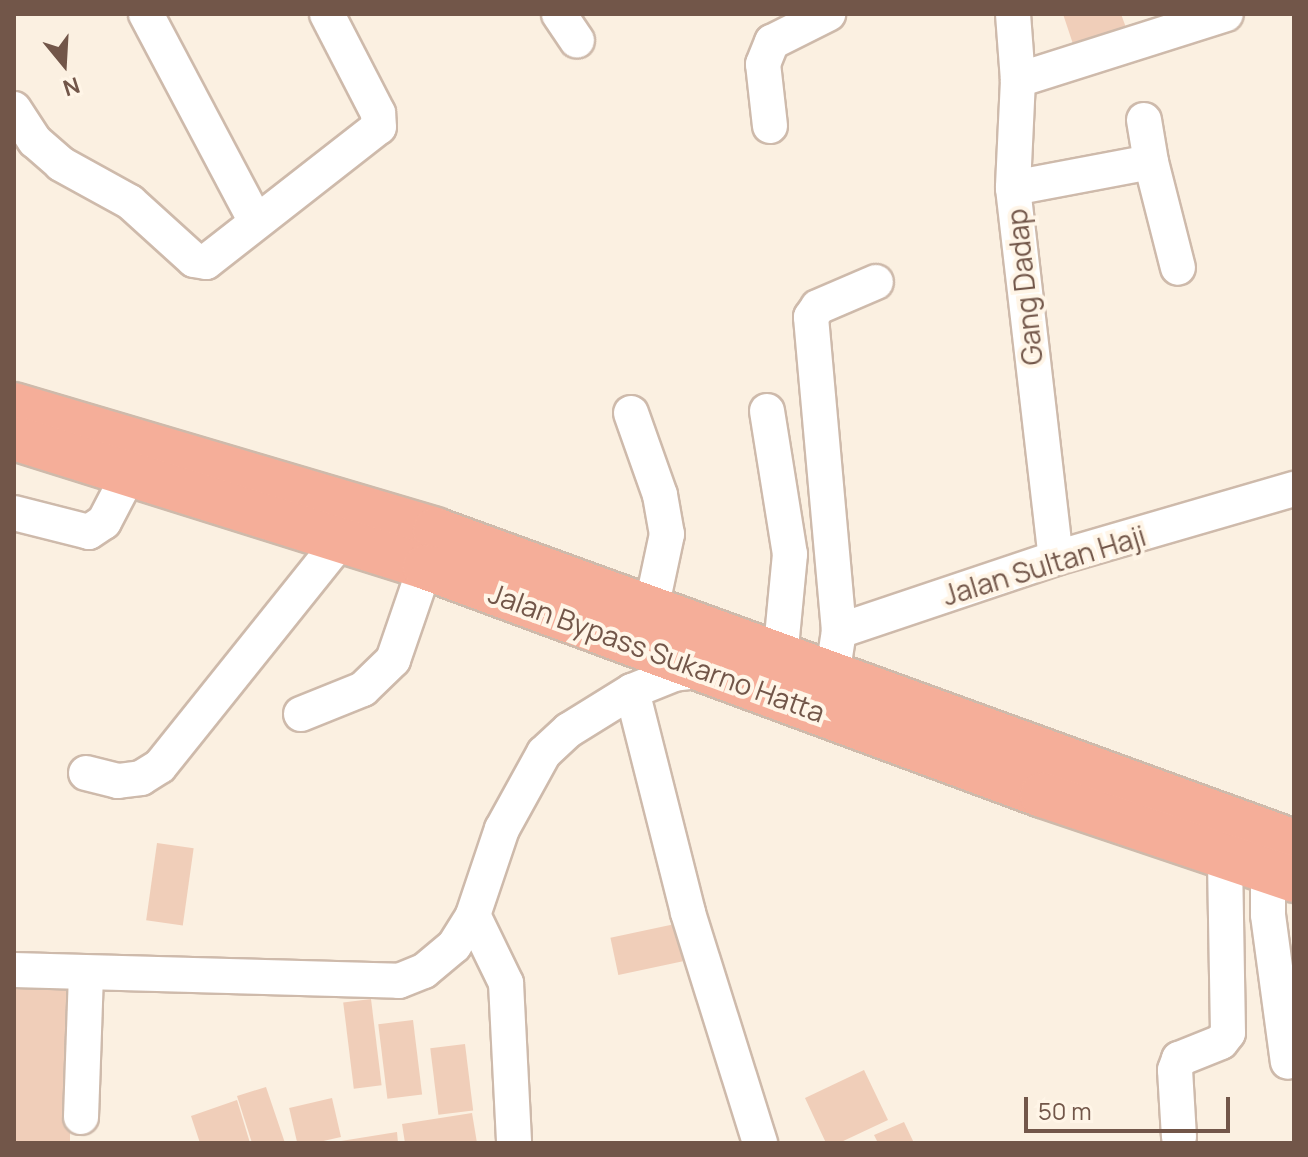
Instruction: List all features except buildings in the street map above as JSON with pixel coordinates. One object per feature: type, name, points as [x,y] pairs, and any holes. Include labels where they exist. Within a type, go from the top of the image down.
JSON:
[{"type":"highway","name":"Jalan Bypass Sukarno Hatta","points":[[14,405],[435,530],[832,676],[1285,865]]},
{"type":"highway","name":"Jalan Bypass Sukarno Hatta","points":[[14,438],[425,567],[706,670],[1228,840]]},
{"type":"street","points":[[146,14],[255,220]]},
{"type":"street","points":[[14,109],[35,141],[61,164],[154,219],[194,260],[206,262],[223,251],[255,220],[381,123],[327,14]]},
{"type":"street","points":[[770,126],[763,64],[772,42],[828,14]]},
{"type":"street","name":"Gang Dadap","points":[[1013,14],[1018,80],[1013,188],[1056,558]]},
{"type":"street","points":[[1018,80],[1226,14]]},
{"type":"street","points":[[1144,120],[1151,162],[1178,268]]},
{"type":"street","points":[[1013,188],[1151,162]]},
{"type":"street","points":[[832,676],[839,631],[811,317],[818,307],[876,282]]},
{"type":"street","points":[[767,411],[790,554],[780,657]]},
{"type":"street","points":[[631,413],[660,495],[667,534],[651,609]]},
{"type":"street","points":[[14,513],[89,532],[104,522],[130,472]]},
{"type":"street","name":"Jalan Sultan Haji","points":[[839,631],[1056,558],[1293,492]]},
{"type":"street","points":[[86,773],[118,781],[141,778],[160,766],[341,540]]},
{"type":"street","points":[[301,714],[363,689],[393,660],[425,567]]},
{"type":"street","points":[[14,970],[86,975],[399,981],[435,965],[454,946],[473,915],[502,829],[537,762],[569,730],[632,691],[674,674],[706,670]]},
{"type":"street","points":[[632,691],[688,913],[760,1143]]},
{"type":"street","points":[[1179,1137],[1175,1070],[1179,1059],[1221,1042],[1228,1033],[1228,840]]},
{"type":"street","points":[[1285,865],[1268,915],[1288,1062]]},
{"type":"street","points":[[473,915],[506,983],[514,1143]]},
{"type":"street","points":[[81,1117],[86,975]]}]
